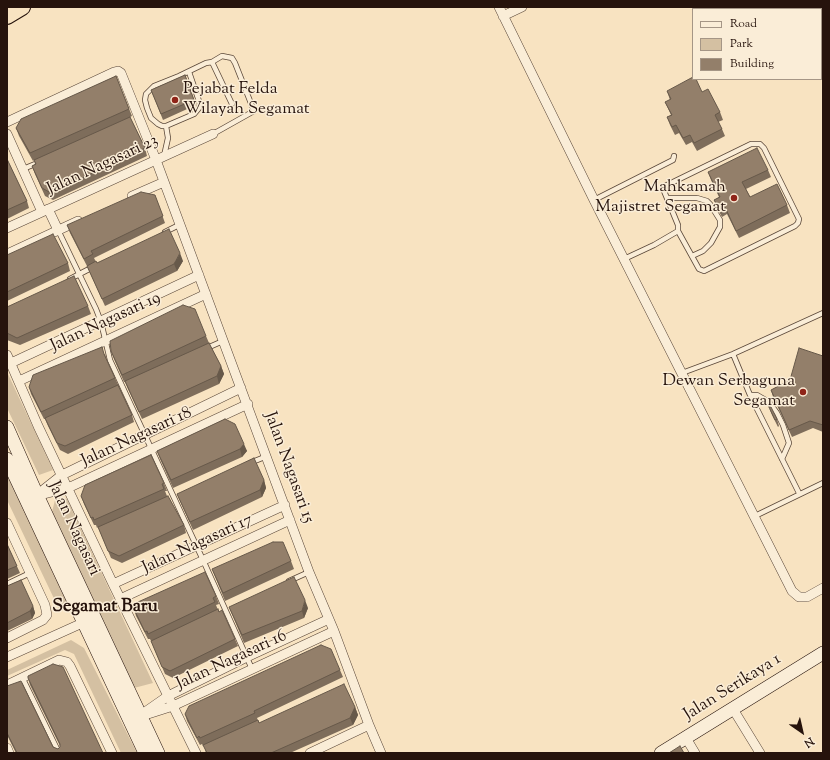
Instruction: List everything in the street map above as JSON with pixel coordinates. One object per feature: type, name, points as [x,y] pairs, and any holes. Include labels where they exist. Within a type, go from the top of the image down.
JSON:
[{"type":"highway","points":[[7,16],[22,7]]},
{"type":"street","points":[[522,7],[501,11],[594,200],[792,590],[799,597],[807,597],[823,588]]},
{"type":"street","name":"Jalan Nagasari 15","points":[[7,122],[118,71],[121,73],[135,119],[160,158],[164,182],[179,225],[248,404],[309,572],[334,631],[349,682],[381,753]]},
{"type":"street","points":[[7,134],[23,170],[58,230]]},
{"type":"street","name":"Jalan Nagasari 23","points":[[7,228],[213,134]]},
{"type":"street","points":[[122,201],[164,182]]},
{"type":"street","points":[[7,254],[86,217]]},
{"type":"street","points":[[198,752],[168,696],[148,646],[120,599],[93,533],[68,488],[42,424],[9,359],[101,322],[199,275]]},
{"type":"street","name":"Jalan Nagasari 19","points":[[19,381],[206,294]]},
{"type":"street","points":[[32,498],[62,475],[144,434],[242,388]]},
{"type":"street","name":"Jalan Nagasari 18","points":[[32,498],[68,488],[248,404]]},
{"type":"street","name":"Jalan Nagasari","points":[[7,427],[32,498],[136,718],[158,753]]},
{"type":"street","name":"Jalan Nagasari","points":[[7,458],[32,498]]},
{"type":"street","points":[[113,584],[285,505]]},
{"type":"street","name":"Jalan Nagasari 17","points":[[120,599],[290,520]]},
{"type":"street","points":[[7,523],[45,605],[47,615],[43,620],[7,638]]},
{"type":"street","points":[[136,718],[168,696],[246,657],[329,619]]},
{"type":"street","points":[[7,657],[89,620]]},
{"type":"street","name":"Jalan Nagasari 16","points":[[136,718],[173,706],[334,631]]},
{"type":"street","name":"Jalan Serikaya 1","points":[[661,753],[822,655]]},
{"type":"street","points":[[7,685],[59,660],[66,662],[70,666],[112,753]]},
{"type":"street","points":[[733,708],[760,753]]},
{"type":"street","name":"Jalan Nagasari","points":[[136,718],[145,753]]},
{"type":"street","points":[[310,753],[369,725]]},
{"type":"street","points":[[686,738],[695,753]]},
{"type":"street","points":[[7,748],[9,753]]},
{"type":"lane","points":[[189,72],[200,104],[199,108],[194,114],[166,126],[162,126],[151,118],[147,108],[145,100],[146,94],[154,86],[189,72],[206,63],[212,62],[222,56],[232,58],[254,111],[213,134]]},
{"type":"lane","points":[[212,62],[232,104]]},
{"type":"lane","points":[[160,158],[168,138],[166,126]]},
{"type":"lane","points":[[757,143],[764,148],[799,218],[798,223],[795,226],[704,271],[699,269],[678,231],[678,225],[666,198],[664,188],[667,185],[751,144],[757,143]]},
{"type":"lane","points":[[594,200],[673,160],[674,156]]},
{"type":"lane","points":[[23,170],[45,160]]},
{"type":"lane","points":[[666,198],[697,198],[707,201],[720,220],[720,227],[711,243],[703,250],[692,256]]},
{"type":"lane","points":[[158,235],[179,225]]},
{"type":"lane","points":[[58,230],[80,274],[101,322],[110,360],[252,669]]},
{"type":"lane","points":[[624,259],[654,245],[678,231]]},
{"type":"lane","points":[[67,281],[101,264]]},
{"type":"lane","points":[[682,373],[733,354],[823,313]]},
{"type":"lane","points":[[202,351],[223,341]]},
{"type":"lane","points":[[733,354],[750,395],[799,493]]},
{"type":"lane","points":[[115,390],[130,384]]},
{"type":"lane","points":[[750,395],[757,395],[769,402],[777,413],[789,443],[782,459]]},
{"type":"lane","points":[[245,466],[267,456]]},
{"type":"lane","points":[[754,516],[799,493],[823,483]]},
{"type":"lane","points":[[166,501],[180,495]]},
{"type":"lane","points":[[281,584],[309,572]]},
{"type":"lane","points":[[7,584],[30,573]]},
{"type":"lane","points":[[219,613],[232,607]]},
{"type":"lane","points":[[22,677],[59,753]]},
{"type":"green space","points":[[7,372],[53,470],[39,475],[7,408]]},
{"type":"green space","points":[[7,466],[71,603],[59,609],[7,500]]},
{"type":"green space","points":[[56,496],[67,499],[153,683],[134,688],[52,512]]},
{"type":"green space","points":[[71,640],[84,648],[137,753],[121,753],[74,654],[65,650],[7,676],[7,670]]},
{"type":"building","name":"Pejabat Felda Wilayah Segamat","points":[[185,75],[194,100],[161,114],[151,90]]},
{"type":"building","points":[[116,76],[129,109],[30,153],[16,128],[21,119]]},
{"type":"building","points":[[692,78],[692,80],[696,80],[702,92],[708,89],[720,112],[715,115],[722,129],[694,143],[690,135],[683,138],[676,125],[672,127],[667,117],[672,115],[665,102],[671,99],[667,91]]},
{"type":"building","points":[[130,117],[145,148],[51,193],[42,188],[32,166],[36,164],[34,160]]},
{"type":"building","name":"Mahkamah Majistret Segamat","points":[[757,148],[768,170],[742,182],[750,197],[777,184],[787,205],[736,231],[725,207],[720,209],[714,200],[720,197],[708,172]]},
{"type":"building","points":[[7,159],[27,201],[7,210]]},
{"type":"building","points":[[141,192],[155,195],[163,216],[91,251],[93,254],[84,259],[67,225]]},
{"type":"building","points":[[169,229],[180,253],[174,264],[102,299],[87,266],[96,261],[97,263]]},
{"type":"building","points":[[53,234],[68,263],[7,292],[7,255]]},
{"type":"building","points":[[74,276],[88,306],[17,338],[7,333],[7,307]]},
{"type":"building","points":[[183,305],[195,309],[206,336],[122,375],[111,351],[110,341]]},
{"type":"building","points":[[209,343],[221,366],[217,376],[139,412],[125,381]]},
{"type":"building","points":[[102,347],[115,378],[41,412],[29,387],[33,375]]},
{"type":"building","name":"Dewan Serbaguna Segamat","points":[[799,348],[823,356],[823,425],[810,421],[789,430],[771,390],[790,380]]},
{"type":"building","points":[[118,385],[132,415],[65,446],[57,443],[45,418]]},
{"type":"building","points":[[769,407],[771,407],[777,419],[775,420]]},
{"type":"building","points":[[225,419],[235,424],[244,444],[240,449],[171,480],[157,451]]},
{"type":"building","points":[[151,455],[164,483],[162,484],[164,489],[94,520],[93,517],[91,518],[81,496],[85,485]]},
{"type":"building","points":[[254,458],[264,480],[260,490],[190,522],[177,494]]},
{"type":"building","points":[[168,496],[184,525],[119,556],[108,551],[98,527]]},
{"type":"building","points":[[273,542],[283,542],[291,561],[223,593],[212,569]]},
{"type":"building","points":[[7,544],[17,566],[7,570]]},
{"type":"building","points":[[205,572],[216,596],[213,598],[215,602],[148,634],[147,631],[145,632],[134,609],[138,602]]},
{"type":"building","points":[[294,577],[305,600],[302,611],[242,635],[229,607]]},
{"type":"building","points":[[21,580],[33,606],[30,611],[7,623],[7,586]]},
{"type":"building","points":[[218,609],[219,612],[222,610],[235,639],[170,671],[162,667],[151,641]]},
{"type":"building","points":[[321,645],[331,649],[340,670],[254,711],[255,713],[197,738],[185,714],[189,706]]},
{"type":"building","points":[[53,664],[63,667],[103,753],[17,753],[7,733],[7,686],[21,681],[53,747],[58,749],[60,747],[60,744],[28,678],[28,676]]},
{"type":"building","points":[[344,684],[355,707],[350,718],[271,753],[207,753],[203,745],[258,720],[259,723]]},
{"type":"building","points":[[680,746],[684,753],[669,753]]},
{"type":"place","name":"Pejabat Felda Wilayah Segamat","points":[[175,100]]},
{"type":"place","name":"Mahkamah Majistret Segamat","points":[[734,198]]},
{"type":"place","name":"Dewan Serbaguna Segamat","points":[[803,392]]},
{"type":"district","name":"Segamat Baru","points":[[105,608]]}]
